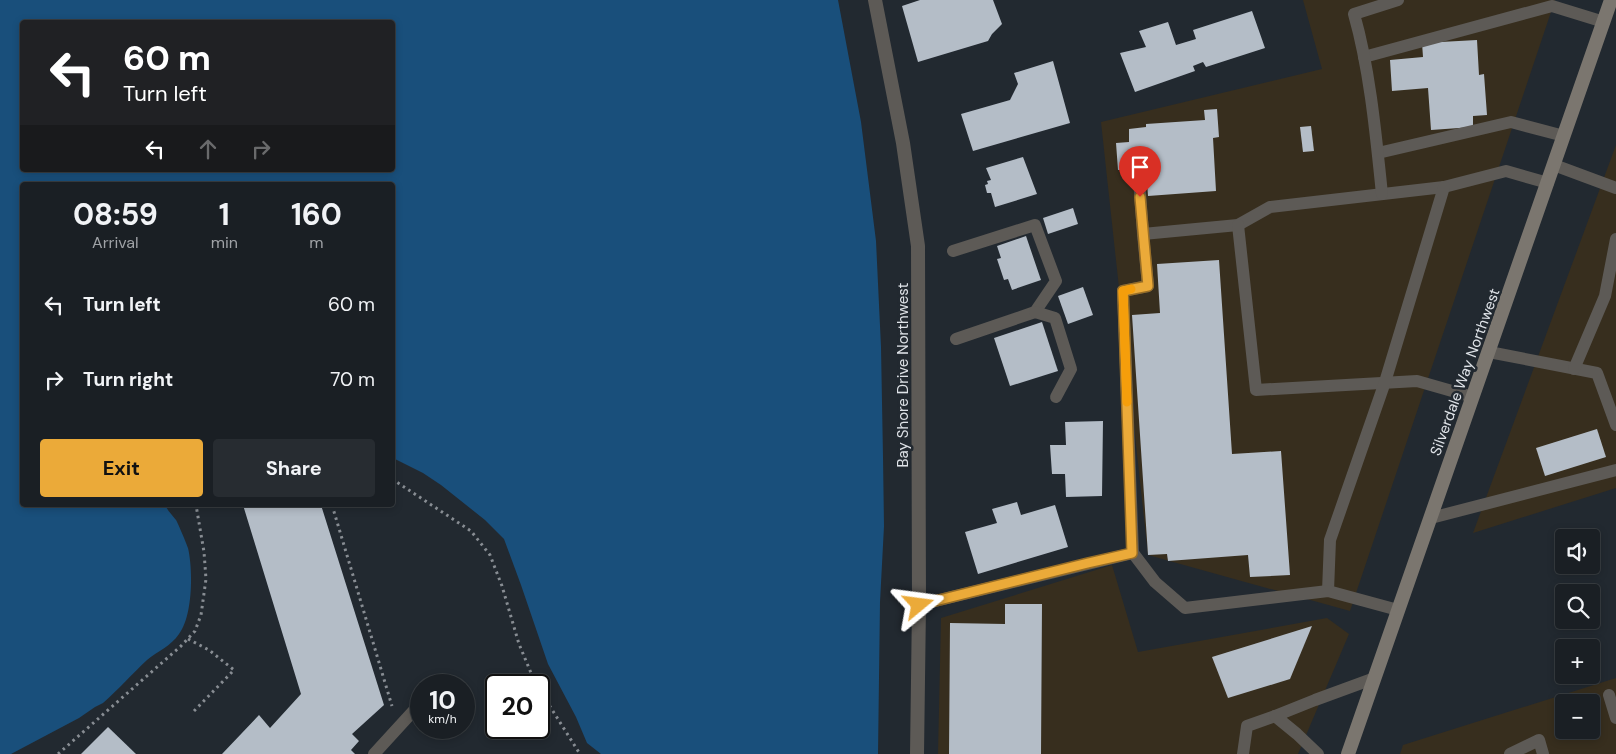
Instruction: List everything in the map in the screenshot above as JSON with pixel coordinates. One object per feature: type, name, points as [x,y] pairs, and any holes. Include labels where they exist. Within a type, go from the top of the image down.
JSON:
[{"type":"main road","name":"Silverdale Way Northwest","points":[[1348,754],[1612,0]]},
{"type":"street","name":"Bay Shore Drive Northwest","points":[[875,0],[903,142],[918,246],[919,605],[917,754]]},
{"type":"lane","points":[[1382,194],[1362,42],[1354,14],[1398,0]]},
{"type":"lane","points":[[1364,57],[1552,6],[1604,22]]},
{"type":"lane","points":[[1378,153],[1511,122],[1564,136]]},
{"type":"lane","points":[[1554,165],[1616,188]]},
{"type":"lane","points":[[1143,234],[1238,226],[1270,207],[1444,187],[1506,170],[1548,183]]},
{"type":"lane","points":[[1139,179],[1148,286],[1123,291],[1132,553],[1155,582],[1186,608],[1328,591],[1398,610]]},
{"type":"lane","points":[[1328,591],[1330,540],[1385,382],[1444,187]]},
{"type":"lane","points":[[952,251],[1035,225],[1056,280],[1035,312]]},
{"type":"lane","points":[[1238,226],[1256,390],[1417,381],[1473,397]]},
{"type":"lane","points":[[1574,369],[1605,296],[1616,239]]},
{"type":"lane","points":[[956,339],[1035,312],[1055,318],[1071,369],[1056,397]]},
{"type":"lane","points":[[1489,352],[1597,373],[1616,424]]},
{"type":"lane","points":[[1431,518],[1616,470]]},
{"type":"lane","points":[[919,605],[1132,553]]},
{"type":"lane","points":[[1243,754],[1247,726],[1374,678]]},
{"type":"lane","points":[[1609,695],[1616,718]]},
{"type":"lane","points":[[374,754],[410,715]]},
{"type":"lane","points":[[1275,716],[1318,754]]},
{"type":"lane","points":[[1510,754],[1540,740],[1543,754]]},
{"type":"path","points":[[395,481],[471,531],[490,555],[502,586],[519,644],[531,674]]},
{"type":"path","points":[[58,754],[174,653],[195,631],[201,614],[206,579],[196,507]]},
{"type":"path","points":[[333,507],[394,713],[403,722]]},
{"type":"path","points":[[188,639],[209,650],[234,670],[194,711]]},
{"type":"path","points":[[550,706],[580,754]]},
{"type":"shaded area","points":[[1303,0],[1555,0],[1350,611],[1148,555],[1101,122],[1322,69]]},
{"type":"shaded area","points":[[1616,145],[1616,488],[1473,533]]},
{"type":"shaded area","points":[[1112,565],[1138,652],[1327,618],[1349,634],[1298,754],[938,754],[941,618]]},
{"type":"shaded area","points":[[1616,678],[1616,754],[1400,754],[1403,745],[1555,697],[1555,739],[1600,739],[1600,694],[1565,694]]},
{"type":"water","points":[[0,0],[838,0],[861,122],[876,241],[881,347],[884,526],[880,602],[878,754],[601,754],[587,743],[576,717],[548,664],[504,539],[485,520],[441,485],[423,473],[395,459],[395,182],[20,182],[20,507],[166,507],[177,522],[188,548],[191,568],[191,592],[184,626],[176,638],[147,660],[103,703],[11,754],[0,754]]},
{"type":"building","points":[[920,0],[993,0],[1002,24],[988,41],[918,62],[902,6]]},
{"type":"building","points":[[1252,11],[1265,48],[1206,67],[1203,62],[1193,66],[1195,71],[1135,92],[1120,53],[1146,47],[1139,31],[1168,22],[1176,45],[1196,39],[1193,30]]},
{"type":"building","points":[[1477,40],[1479,75],[1484,74],[1487,115],[1473,116],[1473,127],[1431,130],[1428,88],[1392,91],[1390,60],[1423,57],[1422,43]]},
{"type":"building","points":[[1053,61],[1070,123],[973,151],[961,114],[1010,100],[1018,84],[1014,73]]},
{"type":"building","points":[[1217,109],[1219,137],[1213,138],[1216,191],[1148,196],[1146,168],[1118,170],[1116,143],[1129,142],[1129,129],[1146,127],[1146,124],[1205,120],[1204,110]]},
{"type":"building","points":[[1311,126],[1314,151],[1303,152],[1300,127]]},
{"type":"building","points":[[1023,157],[1037,194],[995,207],[991,193],[987,193],[985,185],[988,184],[987,181],[991,180],[986,168]]},
{"type":"building","points":[[1073,208],[1078,224],[1048,234],[1043,218]]},
{"type":"building","points":[[1026,236],[1041,280],[1012,290],[1008,279],[1004,280],[997,259],[1001,258],[997,246]]},
{"type":"building","points":[[1219,260],[1232,454],[1281,451],[1290,575],[1250,577],[1248,555],[1168,561],[1167,554],[1148,555],[1132,315],[1160,313],[1157,264]]},
{"type":"building","points":[[1083,287],[1093,315],[1068,324],[1058,296]]},
{"type":"building","points":[[1042,322],[1058,371],[1010,386],[994,338]]},
{"type":"building","points":[[1103,421],[1102,496],[1066,497],[1065,474],[1052,474],[1050,445],[1066,445],[1065,422]]},
{"type":"building","points":[[1597,429],[1606,457],[1545,476],[1536,448]]},
{"type":"building","points":[[1017,502],[1021,515],[1055,505],[1068,547],[978,574],[965,532],[997,523],[992,509]]},
{"type":"building","points":[[244,507],[322,507],[384,705],[352,734],[359,741],[351,750],[355,754],[222,754],[259,715],[270,728],[301,694]]},
{"type":"building","points":[[1005,604],[1042,604],[1041,754],[949,754],[950,623],[1005,624]]},
{"type":"building","points":[[1312,626],[1290,679],[1228,698],[1212,657]]},
{"type":"building","points":[[108,727],[136,754],[81,754]]},
{"type":"slow traffic","points":[[1127,402],[1123,291],[1131,289]]},
{"type":"route","points":[[919,605],[1132,553],[1123,291],[1148,286],[1140,197]]}]
